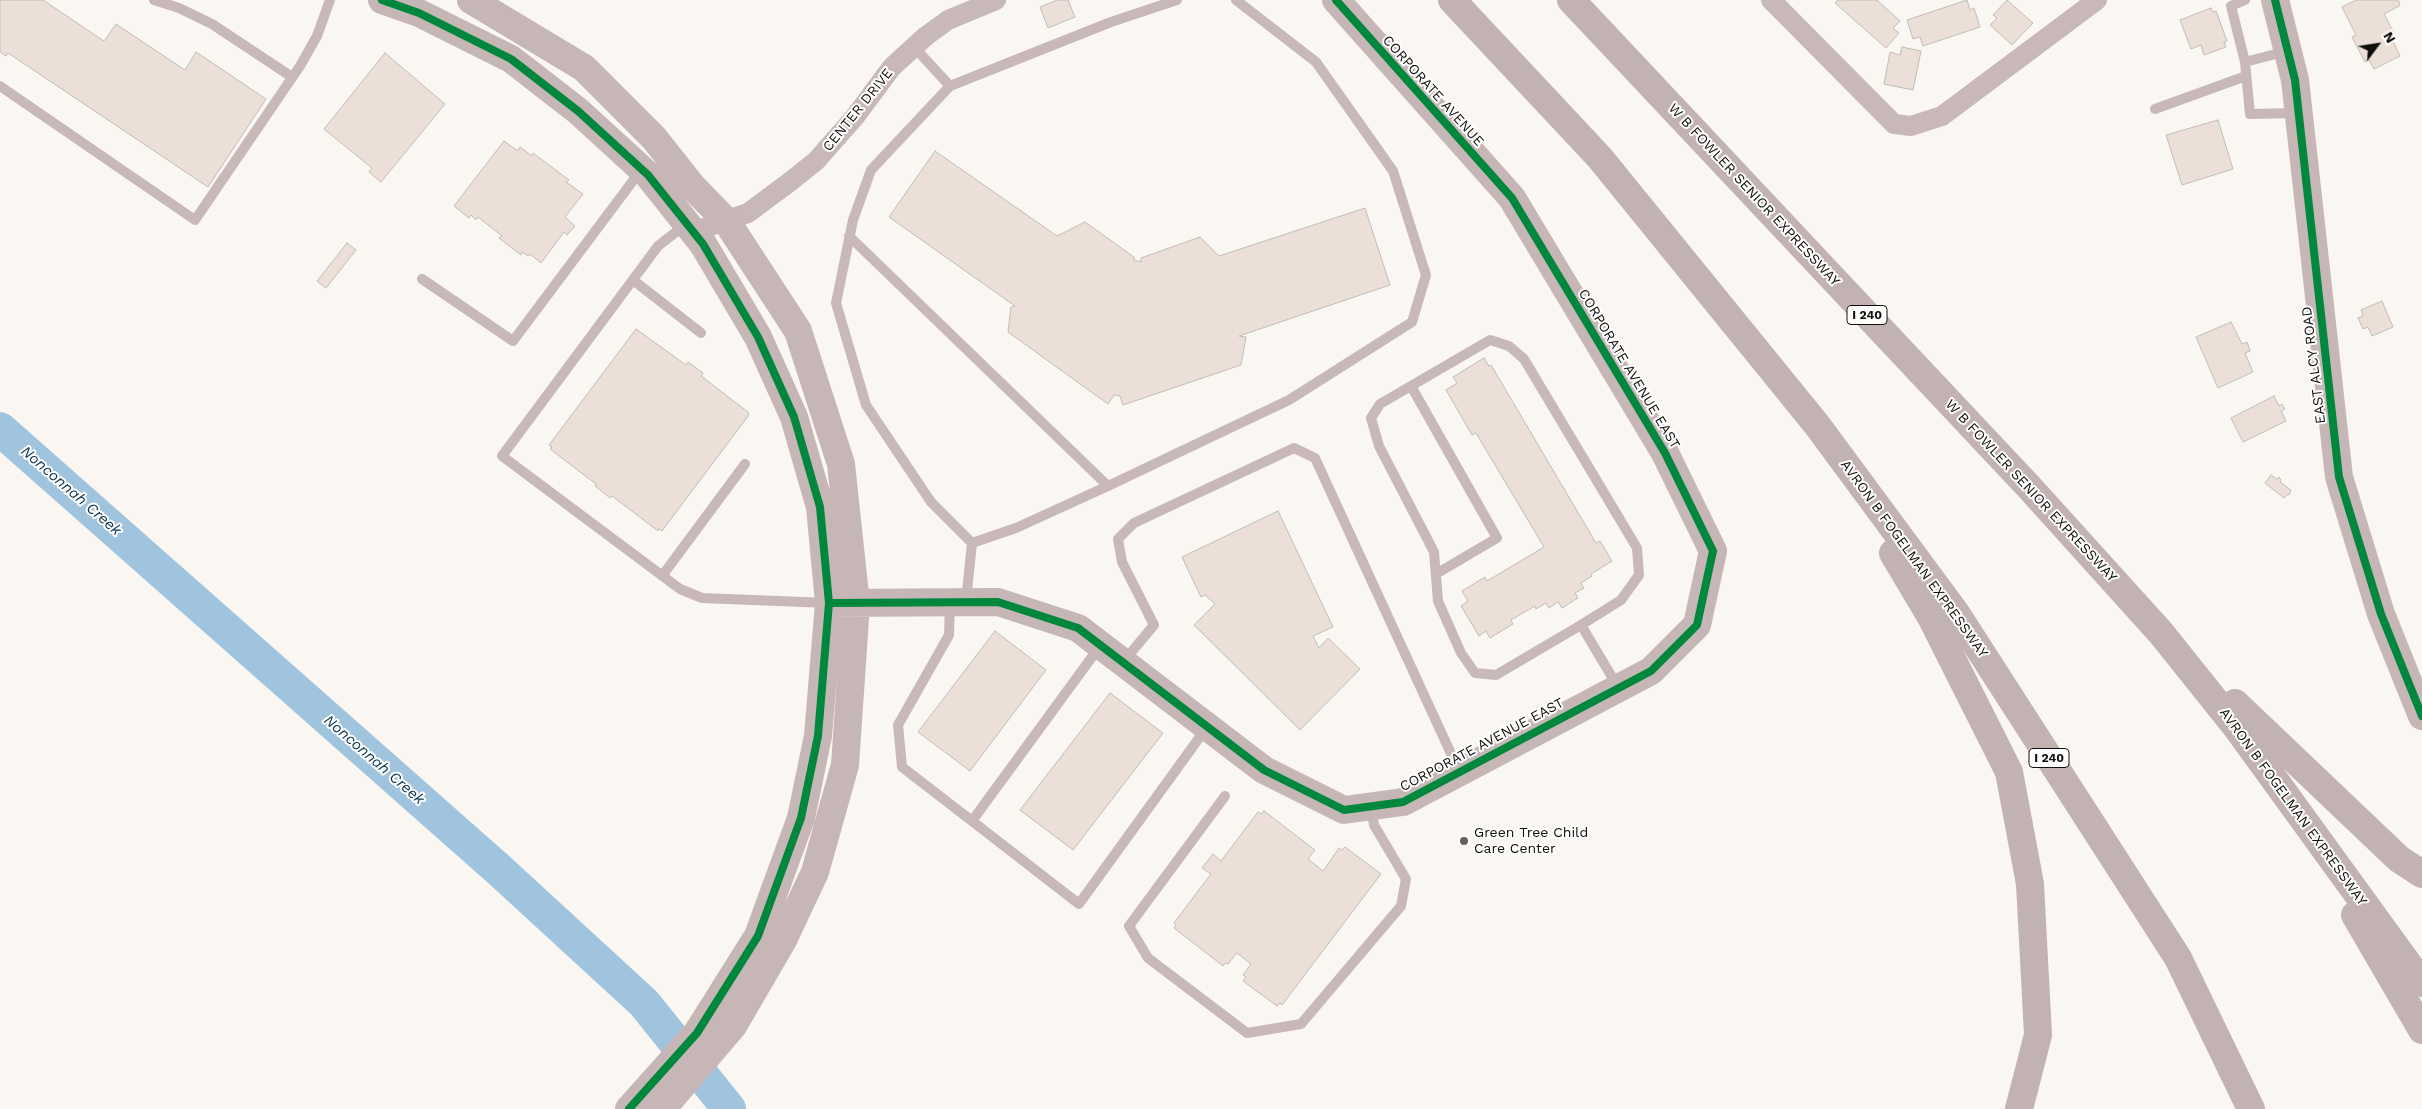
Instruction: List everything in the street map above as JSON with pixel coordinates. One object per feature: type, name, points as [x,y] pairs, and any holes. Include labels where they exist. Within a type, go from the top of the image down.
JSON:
[{"type":"highway","name":"I 240","points":[[1452,0],[1600,158],[1817,425]]},
{"type":"highway","name":"W B FOWLER SENIOR EXPRESSWAY","points":[[1571,0],[2007,463],[2161,633]]},
{"type":"highway","points":[[1817,425],[1930,617],[2009,772],[2030,884],[2038,1035],[2019,1109]]},
{"type":"highway","name":"AVRON B FOGELMAN EXPRESSWAY","points":[[1817,425],[1956,613],[2178,958],[2251,1109]]},
{"type":"highway","points":[[2161,633],[2399,859],[2422,874]]},
{"type":"highway","name":"AVRON B FOGELMAN EXPRESSWAY","points":[[2161,633],[2238,728],[2422,983]]},
{"type":"highway","points":[[2306,824],[2375,952],[2422,1030]]},
{"type":"street","points":[[382,0],[419,13],[511,59],[578,111],[642,169],[690,228],[758,337],[794,417],[820,507],[829,603],[818,736],[801,818],[768,943],[733,1026],[662,1109]]},
{"type":"street","points":[[472,0],[584,68],[654,138],[692,186],[727,222],[798,331],[841,464],[856,604],[845,765],[815,872],[768,943],[697,1033],[629,1109]]},
{"type":"street","name":"CENTER DRIVE","points":[[690,228],[727,222],[748,213],[816,161],[854,118],[892,67],[914,46],[948,20],[996,0]]},
{"type":"street","name":"CORPORATE AVENUE","points":[[1336,0],[1512,198]]},
{"type":"street","points":[[1772,0],[1894,124],[1911,126],[1942,116],[2097,0]]},
{"type":"street","name":"EAST ALCY ROAD","points":[[2275,0],[2295,80],[2340,477],[2381,614],[2422,716]]},
{"type":"street","name":"CORPORATE AVENUE EAST","points":[[829,603],[998,602],[1078,628],[1264,770],[1344,810],[1403,802],[1651,671],[1697,625],[1713,551],[1665,453],[1512,198]]},
{"type":"lane","points":[[154,0],[179,8],[212,24],[292,77]]},
{"type":"lane","points":[[0,86],[194,220],[292,77],[317,36],[330,0]]},
{"type":"lane","points":[[972,543],[931,502],[866,405],[836,303],[853,220],[872,170],[950,86],[1111,22],[1177,0]]},
{"type":"lane","points":[[972,543],[1016,528],[1289,400],[1412,322],[1426,275],[1393,171],[1316,62],[1236,0]]},
{"type":"lane","points":[[2245,0],[2231,6],[2245,62],[2250,114],[2298,113]]},
{"type":"lane","points":[[914,46],[950,86]]},
{"type":"lane","points":[[2245,62],[2288,51]]},
{"type":"lane","points":[[2155,108],[2246,76]]},
{"type":"lane","points":[[422,279],[513,341],[642,169]]},
{"type":"lane","points":[[690,228],[658,246],[502,456],[680,589],[702,598],[829,603]]},
{"type":"lane","points":[[850,236],[1108,486]]},
{"type":"lane","points":[[633,280],[701,333]]},
{"type":"lane","points":[[1490,340],[1509,346],[1524,358],[1637,548],[1639,574],[1621,600],[1496,675],[1475,673],[1461,653],[1438,601],[1434,552],[1380,446],[1371,418],[1380,404],[1411,386],[1490,340]]},
{"type":"lane","points":[[1411,386],[1497,538],[1436,574]]},
{"type":"lane","points":[[1123,662],[1154,625],[1122,562],[1118,538],[1134,523],[1294,448],[1315,458],[1460,772]]},
{"type":"lane","points":[[662,576],[745,464]]},
{"type":"lane","points":[[972,543],[949,635],[898,724],[902,767],[1079,904],[1208,727]]},
{"type":"lane","points":[[1581,625],[1619,688]]},
{"type":"lane","points":[[972,820],[1101,645]]},
{"type":"lane","points":[[1225,796],[1129,926],[1148,958],[1247,1033],[1301,1024],[1401,906],[1406,879],[1374,825],[1370,806]]},
{"type":"building","points":[[0,0],[43,0],[104,41],[116,24],[185,70],[196,52],[266,99],[208,187],[8,53],[6,56],[0,52]]},
{"type":"building","points":[[1057,0],[1068,0],[1075,17],[1048,28],[1040,7]]},
{"type":"building","points":[[1838,0],[1877,0],[1900,21],[1893,28],[1899,33],[1886,48],[1835,3]]},
{"type":"building","points":[[1967,0],[1970,10],[1974,8],[1980,27],[1923,46],[1920,37],[1913,39],[1907,20]]},
{"type":"building","points":[[2007,0],[2033,23],[2012,45],[1990,25],[1997,18],[1993,15]]},
{"type":"building","points":[[2356,0],[2398,0],[2400,3],[2399,6],[2384,14],[2395,35],[2391,37],[2400,56],[2374,69],[2369,60],[2365,62],[2352,37],[2356,35],[2342,7]]},
{"type":"building","points":[[2211,8],[2213,12],[2216,11],[2227,41],[2224,42],[2226,47],[2204,55],[2201,45],[2191,49],[2180,20]]},
{"type":"building","points":[[1902,47],[1921,51],[1913,90],[1884,84],[1890,52],[1900,55]]},
{"type":"building","points":[[385,53],[445,104],[381,182],[369,172],[372,168],[324,129]]},
{"type":"building","points":[[2218,120],[2233,169],[2182,185],[2166,135]]},
{"type":"building","points":[[504,141],[518,151],[520,147],[532,156],[533,153],[569,180],[566,182],[583,194],[565,217],[575,226],[567,235],[564,232],[541,263],[530,254],[528,256],[522,252],[521,255],[499,238],[502,236],[478,217],[476,220],[471,215],[469,218],[454,206]]},
{"type":"building","points":[[935,151],[1057,236],[1085,222],[1134,257],[1134,260],[1141,262],[1141,258],[1200,237],[1219,256],[1365,208],[1390,285],[1239,336],[1246,337],[1241,365],[1123,405],[1120,396],[1114,395],[1108,404],[1008,332],[1011,307],[1015,306],[889,217]]},
{"type":"building","points":[[347,243],[356,250],[326,288],[317,281]]},
{"type":"building","points":[[2382,301],[2393,327],[2372,336],[2368,327],[2363,329],[2358,318],[2363,316],[2361,310]]},
{"type":"building","points":[[2231,322],[2242,344],[2247,342],[2250,351],[2245,353],[2253,372],[2218,388],[2196,337]]},
{"type":"building","points":[[636,329],[686,365],[688,362],[703,373],[701,376],[748,412],[749,415],[662,531],[659,528],[658,531],[612,496],[610,498],[595,486],[596,484],[550,449],[552,447],[549,445]]},
{"type":"building","points":[[1484,358],[1489,366],[1491,365],[1596,543],[1600,541],[1612,561],[1591,574],[1592,576],[1581,583],[1584,588],[1575,593],[1578,598],[1562,608],[1558,602],[1549,608],[1546,603],[1536,609],[1535,606],[1511,620],[1513,624],[1490,638],[1486,631],[1479,636],[1461,606],[1468,601],[1462,591],[1485,577],[1487,581],[1544,547],[1476,433],[1472,435],[1446,390],[1457,383],[1453,377]]},
{"type":"building","points":[[2274,396],[2279,406],[2282,404],[2285,409],[2281,411],[2286,421],[2243,442],[2231,418]]},
{"type":"building","points":[[2271,475],[2277,479],[2279,477],[2280,482],[2291,490],[2289,495],[2284,498],[2265,483]]},
{"type":"building","points":[[1278,511],[1333,627],[1313,636],[1319,648],[1328,638],[1360,669],[1300,730],[1194,625],[1215,604],[1205,595],[1201,597],[1182,557]]},
{"type":"building","points":[[995,631],[1046,670],[970,771],[918,732]]},
{"type":"building","points":[[1110,693],[1163,733],[1073,850],[1020,810]]},
{"type":"building","points":[[1264,811],[1315,850],[1308,859],[1323,871],[1339,848],[1342,850],[1345,847],[1381,874],[1282,1005],[1280,1003],[1277,1006],[1243,981],[1246,977],[1243,975],[1251,964],[1237,953],[1228,964],[1225,963],[1223,966],[1174,928],[1176,925],[1174,923],[1211,874],[1202,868],[1213,854],[1221,861],[1258,812],[1261,814]]},
{"type":"waterway","name":"Nonconnah Creek","points":[[0,429],[497,868],[644,1003],[729,1109]]},
{"type":"cycle path","points":[[382,0],[419,13],[511,59],[578,111],[648,175],[703,244],[758,337],[794,417],[820,507],[829,603],[818,736],[801,818],[758,936],[697,1033],[629,1109]]},
{"type":"cycle path","points":[[829,603],[998,602],[1078,628],[1264,770],[1344,810],[1403,802],[1651,671],[1697,625],[1713,551],[1665,453],[1512,198],[1336,0]]},
{"type":"cycle path","points":[[2275,0],[2295,80],[2339,477],[2381,614],[2422,716]]},
{"type":"place","name":"Green Tree Child Care Center","points":[[1464,841]]}]
